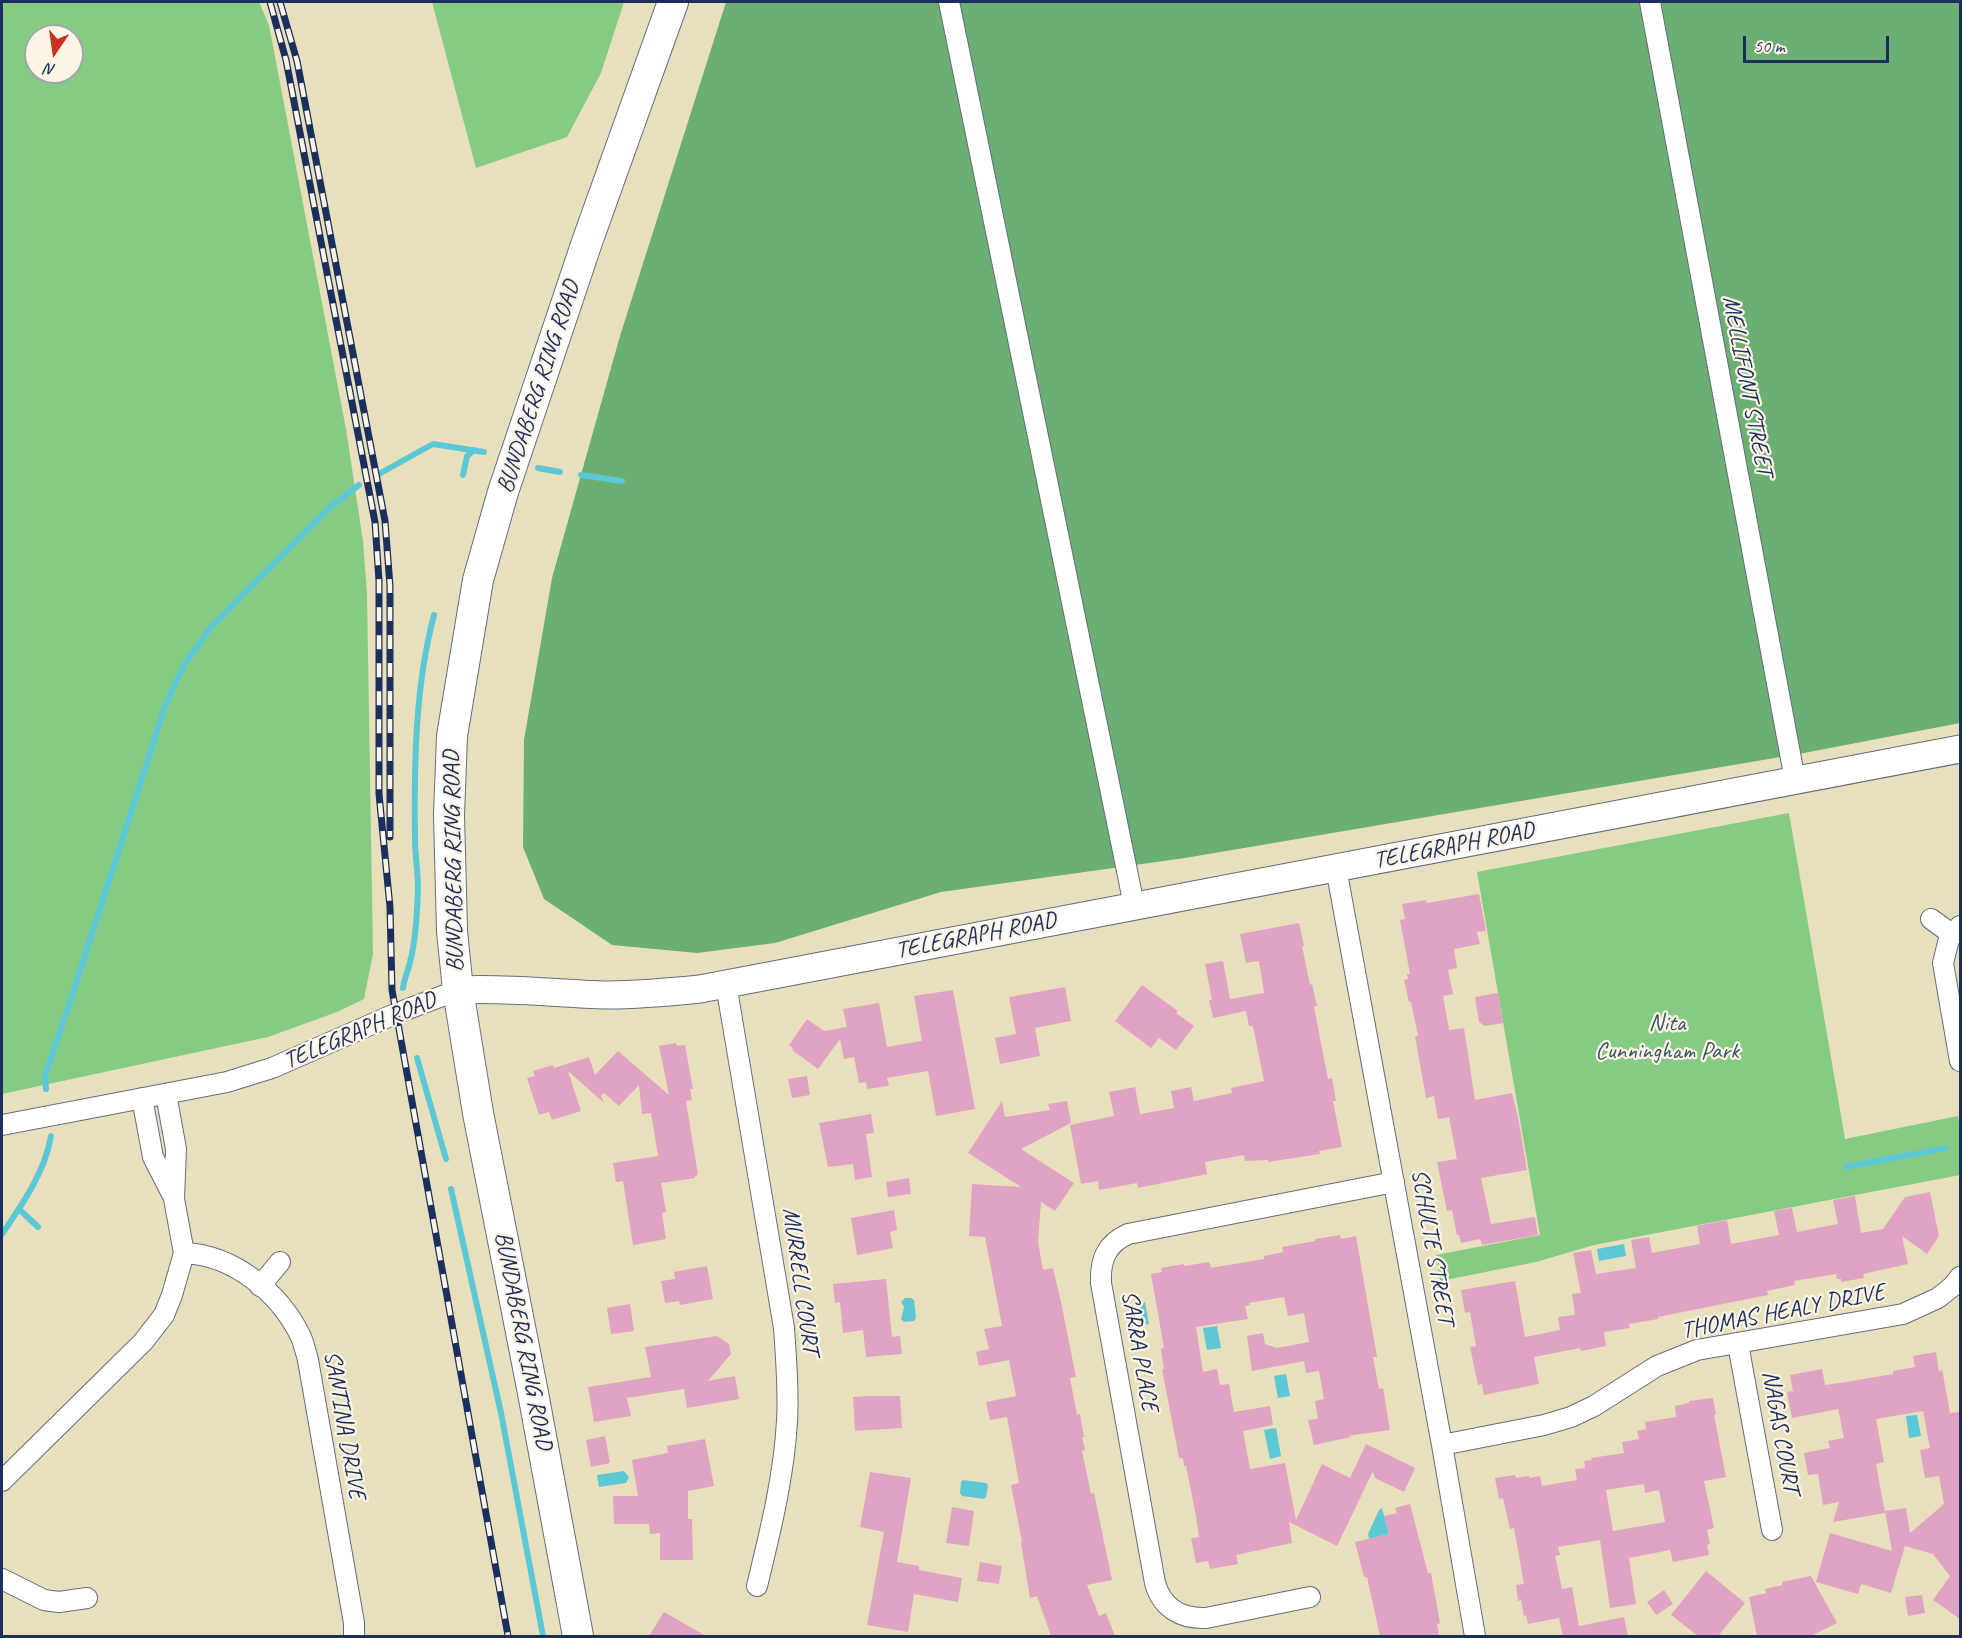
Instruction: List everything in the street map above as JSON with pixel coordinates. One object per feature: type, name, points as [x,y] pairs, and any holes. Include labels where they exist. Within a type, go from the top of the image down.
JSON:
[{"type":"main road","name":"BUNDABERG RING ROAD","points":[[578,1636],[478,1113],[458,990],[451,919],[449,815],[452,736],[478,580],[503,492],[587,242],[673,2]]},
{"type":"street","points":[[949,2],[1134,905]]},
{"type":"street","name":"MELLIFONT STREET","points":[[1650,2],[1795,780]]},
{"type":"street","name":"TELEGRAPH ROAD","points":[[2,1125],[227,1082],[272,1068],[395,1014],[458,990],[646,995],[726,984],[1960,749]]},
{"type":"street","name":"SCHULTE STREET","points":[[1336,868],[1475,1636]]},
{"type":"street","points":[[1931,919],[1957,931],[1945,950],[1944,973],[1960,1061]]},
{"type":"street","name":"MURRELL COURT","points":[[726,984],[784,1328],[788,1378],[787,1423],[774,1518],[757,1586]]},
{"type":"street","points":[[2,1481],[143,1342],[164,1316],[184,1253],[174,1199],[176,1149],[166,1094]]},
{"type":"street","points":[[142,1098],[153,1156],[174,1199]]},
{"type":"street","name":"SARRA PLACE","points":[[1310,1597],[1206,1618],[1168,1615],[1155,1583],[1101,1283],[1102,1247],[1136,1231],[1394,1182]]},
{"type":"street","name":"SANTINA DRIVE","points":[[184,1253],[198,1254],[222,1261],[243,1273],[272,1296],[302,1338],[308,1360],[354,1623],[354,1636]]},
{"type":"street","points":[[260,1286],[280,1262]]},
{"type":"street","name":"THOMAS HEALY DRIVE","points":[[1442,1445],[1544,1425],[1571,1417],[1594,1406],[1657,1366],[1697,1350],[1903,1314],[1938,1298],[1960,1277]]},
{"type":"street","name":"NAGAS COURT","points":[[1738,1344],[1772,1530]]},
{"type":"street","points":[[2,1579],[44,1600],[59,1602],[87,1598]]},
{"type":"green space","points":[[2,2],[154,2],[154,4],[156,2],[259,2],[269,25],[346,429],[363,541],[367,594],[373,954],[364,999],[337,1012],[268,1037],[2,1094]]},
{"type":"green space","points":[[432,2],[624,2],[601,73],[567,137],[476,168]]},
{"type":"green space","points":[[726,2],[1960,2],[1960,723],[1804,753],[1185,858],[941,892],[775,943],[697,953],[612,945],[544,899],[523,847],[524,740],[552,578],[620,336]]},
{"type":"green space","name":"Nita Cunningham Park","points":[[1789,813],[1845,1139],[1958,1116],[1960,1175],[1594,1245],[1536,1262],[1440,1281],[1436,1255],[1540,1235],[1477,872]]},
{"type":"water","points":[[1624,1244],[1626,1256],[1599,1261],[1597,1249]]},
{"type":"water","points":[[905,1298],[914,1300],[916,1318],[914,1321],[904,1322],[901,1319],[904,1307],[901,1302]]},
{"type":"water","points":[[1145,1302],[1149,1324],[1135,1326],[1132,1305]]},
{"type":"water","points":[[1217,1326],[1221,1348],[1207,1350],[1203,1328]]},
{"type":"water","points":[[1286,1374],[1290,1396],[1278,1398],[1274,1376]]},
{"type":"water","points":[[1917,1415],[1921,1436],[1909,1438],[1906,1416]]},
{"type":"water","points":[[1276,1428],[1281,1456],[1270,1459],[1264,1430]]},
{"type":"water","points":[[624,1471],[629,1477],[626,1483],[599,1487],[597,1475]]},
{"type":"water","points":[[963,1480],[986,1483],[988,1485],[986,1497],[984,1499],[962,1496],[960,1493]]},
{"type":"water","points":[[1382,1508],[1389,1534],[1369,1539],[1368,1534]]},
{"type":"building","points":[[1479,894],[1486,931],[1477,932],[1480,944],[1454,949],[1457,968],[1448,970],[1453,994],[1443,996],[1449,1030],[1464,1028],[1475,1100],[1512,1093],[1518,1117],[1527,1170],[1481,1178],[1491,1224],[1535,1217],[1538,1235],[1482,1245],[1480,1239],[1461,1243],[1452,1210],[1447,1211],[1437,1162],[1457,1159],[1449,1117],[1438,1119],[1434,1096],[1426,1098],[1415,1036],[1418,1036],[1404,980],[1408,979],[1407,974],[1410,974],[1400,920],[1405,919],[1402,904],[1426,900],[1427,903]]},
{"type":"building","points":[[1299,923],[1310,985],[1312,984],[1317,1006],[1314,1007],[1328,1079],[1332,1078],[1336,1101],[1333,1101],[1342,1147],[1319,1151],[1320,1154],[1268,1162],[1268,1160],[1245,1161],[1244,1155],[1205,1162],[1207,1174],[1138,1188],[1137,1183],[1099,1190],[1098,1181],[1081,1184],[1070,1125],[1114,1116],[1109,1092],[1135,1087],[1140,1114],[1174,1108],[1171,1091],[1191,1087],[1194,1101],[1232,1093],[1231,1088],[1264,1081],[1253,1026],[1249,1026],[1246,1011],[1213,1018],[1205,964],[1223,961],[1230,999],[1264,993],[1259,961],[1246,963],[1240,934]]},
{"type":"building","points":[[1142,985],[1178,1011],[1176,1013],[1194,1026],[1176,1050],[1159,1038],[1151,1048],[1115,1021]]},
{"type":"building","points":[[1065,987],[1071,1021],[1035,1028],[1040,1056],[1000,1064],[995,1038],[1016,1034],[1009,997]]},
{"type":"building","points":[[953,990],[975,1109],[936,1116],[928,1071],[887,1078],[889,1086],[867,1089],[866,1082],[859,1083],[854,1057],[844,1059],[840,1039],[818,1069],[792,1050],[793,1048],[789,1045],[807,1019],[824,1031],[847,1027],[843,1009],[879,1003],[887,1047],[922,1041],[914,996]]},
{"type":"building","points":[[1498,993],[1503,1023],[1485,1026],[1479,1022],[1475,997]]},
{"type":"building","points":[[676,1043],[677,1046],[685,1045],[693,1089],[690,1089],[692,1100],[686,1101],[698,1175],[695,1178],[661,1183],[666,1212],[662,1213],[666,1239],[633,1245],[623,1181],[616,1182],[613,1163],[658,1156],[651,1113],[642,1114],[639,1085],[619,1106],[604,1093],[601,1096],[604,1103],[568,1071],[581,1111],[552,1120],[549,1112],[539,1115],[527,1078],[535,1076],[533,1071],[553,1065],[554,1068],[589,1057],[595,1075],[618,1051],[669,1095],[659,1046]]},
{"type":"building","points":[[807,1076],[810,1095],[792,1098],[788,1079]]},
{"type":"building","points":[[1002,1101],[1005,1117],[1050,1110],[1048,1104],[1067,1101],[1071,1123],[1021,1149],[1074,1183],[1055,1211],[1041,1202],[1038,1242],[1043,1270],[1053,1268],[1061,1302],[1076,1377],[1070,1378],[1084,1437],[1082,1437],[1085,1450],[1082,1451],[1091,1494],[1094,1493],[1112,1580],[1087,1585],[1099,1616],[1106,1613],[1115,1636],[1051,1636],[1037,1596],[1030,1598],[1011,1485],[1019,1483],[1007,1417],[990,1420],[986,1402],[1016,1396],[1009,1360],[979,1366],[976,1352],[989,1349],[984,1329],[1002,1326],[985,1237],[969,1236],[972,1184],[1021,1187],[968,1153]]},
{"type":"building","points":[[871,1114],[874,1133],[866,1134],[872,1177],[855,1180],[853,1164],[828,1167],[819,1123]]},
{"type":"building","points":[[909,1178],[911,1194],[888,1197],[886,1182]]},
{"type":"building","points":[[1930,1192],[1939,1236],[1927,1254],[1902,1236],[1908,1264],[1863,1274],[1864,1278],[1841,1282],[1841,1279],[1837,1279],[1836,1274],[1794,1281],[1795,1285],[1767,1291],[1768,1295],[1629,1324],[1630,1328],[1604,1332],[1606,1346],[1581,1351],[1580,1348],[1534,1357],[1539,1384],[1484,1395],[1482,1384],[1478,1385],[1470,1347],[1476,1346],[1470,1312],[1465,1313],[1461,1290],[1515,1281],[1525,1337],[1560,1330],[1558,1317],[1575,1315],[1572,1294],[1581,1293],[1573,1253],[1591,1250],[1596,1274],[1636,1268],[1631,1240],[1649,1237],[1652,1253],[1700,1244],[1697,1226],[1727,1220],[1731,1244],[1779,1235],[1774,1211],[1792,1208],[1797,1232],[1838,1224],[1833,1200],[1855,1196],[1861,1233],[1883,1229],[1905,1197]]},
{"type":"building","points":[[894,1210],[897,1230],[890,1232],[893,1248],[857,1255],[851,1218]]},
{"type":"building","points":[[1340,1235],[1341,1239],[1356,1236],[1377,1357],[1373,1357],[1379,1389],[1383,1388],[1390,1430],[1347,1436],[1351,1437],[1314,1445],[1308,1420],[1318,1419],[1315,1401],[1324,1399],[1319,1371],[1306,1373],[1304,1361],[1252,1371],[1247,1336],[1263,1333],[1265,1344],[1277,1348],[1309,1342],[1304,1313],[1288,1316],[1284,1297],[1249,1303],[1250,1305],[1245,1306],[1248,1319],[1196,1327],[1203,1372],[1217,1369],[1220,1385],[1229,1384],[1234,1412],[1270,1406],[1273,1425],[1243,1431],[1250,1469],[1285,1463],[1296,1520],[1322,1464],[1350,1478],[1366,1444],[1415,1468],[1404,1492],[1375,1478],[1373,1471],[1337,1546],[1289,1522],[1292,1543],[1236,1555],[1238,1564],[1210,1569],[1208,1561],[1196,1563],[1191,1538],[1199,1537],[1196,1516],[1186,1466],[1184,1466],[1183,1458],[1179,1458],[1162,1369],[1164,1369],[1161,1349],[1164,1348],[1151,1274],[1162,1272],[1161,1268],[1184,1264],[1184,1266],[1209,1262],[1211,1268],[1264,1259],[1264,1256],[1283,1252],[1282,1247]]},
{"type":"building","points":[[707,1266],[713,1299],[680,1305],[679,1301],[665,1303],[661,1281],[675,1279],[674,1272]]},
{"type":"building","points":[[886,1279],[892,1337],[900,1336],[902,1354],[866,1357],[863,1330],[843,1333],[840,1302],[835,1303],[833,1284]]},
{"type":"building","points":[[630,1304],[634,1331],[611,1334],[607,1308]]},
{"type":"building","points":[[717,1336],[729,1344],[731,1354],[708,1381],[735,1376],[739,1399],[687,1408],[684,1389],[627,1398],[631,1416],[594,1422],[588,1387],[651,1377],[645,1347]]},
{"type":"building","points":[[1936,1352],[1939,1372],[1942,1369],[1950,1413],[1959,1412],[1960,1422],[1960,1619],[1933,1600],[1950,1576],[1933,1554],[1905,1546],[1891,1593],[1861,1584],[1858,1594],[1816,1582],[1830,1533],[1892,1551],[1885,1511],[1906,1508],[1910,1533],[1944,1504],[1939,1476],[1925,1478],[1920,1450],[1930,1448],[1923,1411],[1876,1419],[1884,1462],[1876,1464],[1885,1513],[1833,1522],[1839,1502],[1823,1505],[1818,1474],[1808,1475],[1804,1453],[1830,1448],[1828,1441],[1844,1438],[1838,1409],[1792,1418],[1787,1392],[1793,1391],[1790,1375],[1822,1369],[1825,1385],[1846,1382],[1893,1374],[1893,1371],[1915,1367],[1913,1356]]},
{"type":"building","points":[[900,1396],[902,1428],[855,1431],[853,1397]]},
{"type":"building","points":[[1713,1398],[1726,1477],[1704,1481],[1714,1528],[1707,1530],[1710,1544],[1707,1545],[1709,1555],[1673,1562],[1670,1550],[1629,1558],[1636,1604],[1610,1608],[1600,1540],[1558,1547],[1560,1555],[1555,1556],[1562,1589],[1572,1587],[1579,1626],[1624,1617],[1628,1636],[1563,1636],[1559,1618],[1528,1624],[1521,1600],[1518,1601],[1516,1585],[1524,1584],[1514,1528],[1510,1529],[1503,1498],[1499,1499],[1495,1478],[1515,1475],[1516,1478],[1540,1476],[1542,1486],[1577,1480],[1575,1469],[1585,1468],[1584,1461],[1624,1453],[1622,1442],[1639,1439],[1637,1431],[1646,1429],[1645,1422],[1676,1417],[1675,1406],[1689,1403],[1689,1401]],"holes":[[[1644,1484],[1645,1493],[1659,1490],[1665,1522],[1613,1531],[1606,1490]]]},
{"type":"building","points":[[605,1436],[610,1463],[591,1467],[586,1440]]},
{"type":"building","points":[[705,1439],[714,1486],[688,1491],[688,1519],[692,1519],[693,1560],[660,1560],[660,1533],[650,1534],[649,1524],[614,1524],[613,1496],[638,1496],[632,1460],[668,1453],[667,1446]]},
{"type":"building","points":[[870,1472],[911,1478],[897,1562],[919,1566],[919,1570],[962,1578],[958,1602],[914,1594],[908,1632],[867,1625],[884,1532],[860,1527]]},
{"type":"building","points":[[1410,1504],[1428,1573],[1431,1573],[1440,1623],[1437,1624],[1439,1636],[1380,1636],[1367,1577],[1364,1577],[1355,1542],[1389,1534],[1384,1516],[1397,1513],[1395,1508]]},
{"type":"building","points":[[952,1507],[974,1511],[969,1546],[946,1543]]},
{"type":"building","points":[[980,1562],[1002,1566],[999,1584],[977,1581]]},
{"type":"building","points":[[1706,1571],[1745,1603],[1718,1636],[1698,1636],[1671,1615]]},
{"type":"building","points":[[1811,1576],[1837,1623],[1811,1636],[1757,1636],[1749,1597],[1766,1593],[1765,1589],[1782,1585],[1782,1582]]},
{"type":"building","points":[[1664,1590],[1673,1604],[1656,1615],[1647,1602]]},
{"type":"building","points":[[1922,1595],[1925,1613],[1908,1616],[1905,1597]]},
{"type":"building","points":[[664,1612],[706,1636],[649,1636]]},
{"type":"waterway","points":[[377,475],[433,444],[484,452]]},
{"type":"waterway","points":[[463,475],[467,456],[474,450]]},
{"type":"waterway","points":[[538,468],[560,472]]},
{"type":"waterway","points":[[581,475],[622,481]]},
{"type":"waterway","points":[[46,1089],[45,1076],[166,703],[184,665],[211,627],[330,507],[359,485]]},
{"type":"waterway","points":[[403,988],[416,926],[418,883],[415,811],[419,698],[434,615]]},
{"type":"waterway","points":[[417,1058],[446,1159]]},
{"type":"waterway","points":[[2,1234],[25,1200],[38,1175],[51,1136]]},
{"type":"waterway","points":[[1846,1167],[1946,1148]]},
{"type":"waterway","points":[[451,1189],[501,1413],[543,1636]]},
{"type":"waterway","points":[[19,1209],[38,1227]]},
{"type":"railway","points":[[270,2],[286,60],[375,522],[379,581],[379,794],[390,907],[392,990],[508,1636]]},
{"type":"railway","points":[[280,2],[297,61],[385,521],[390,586],[390,837]]}]
